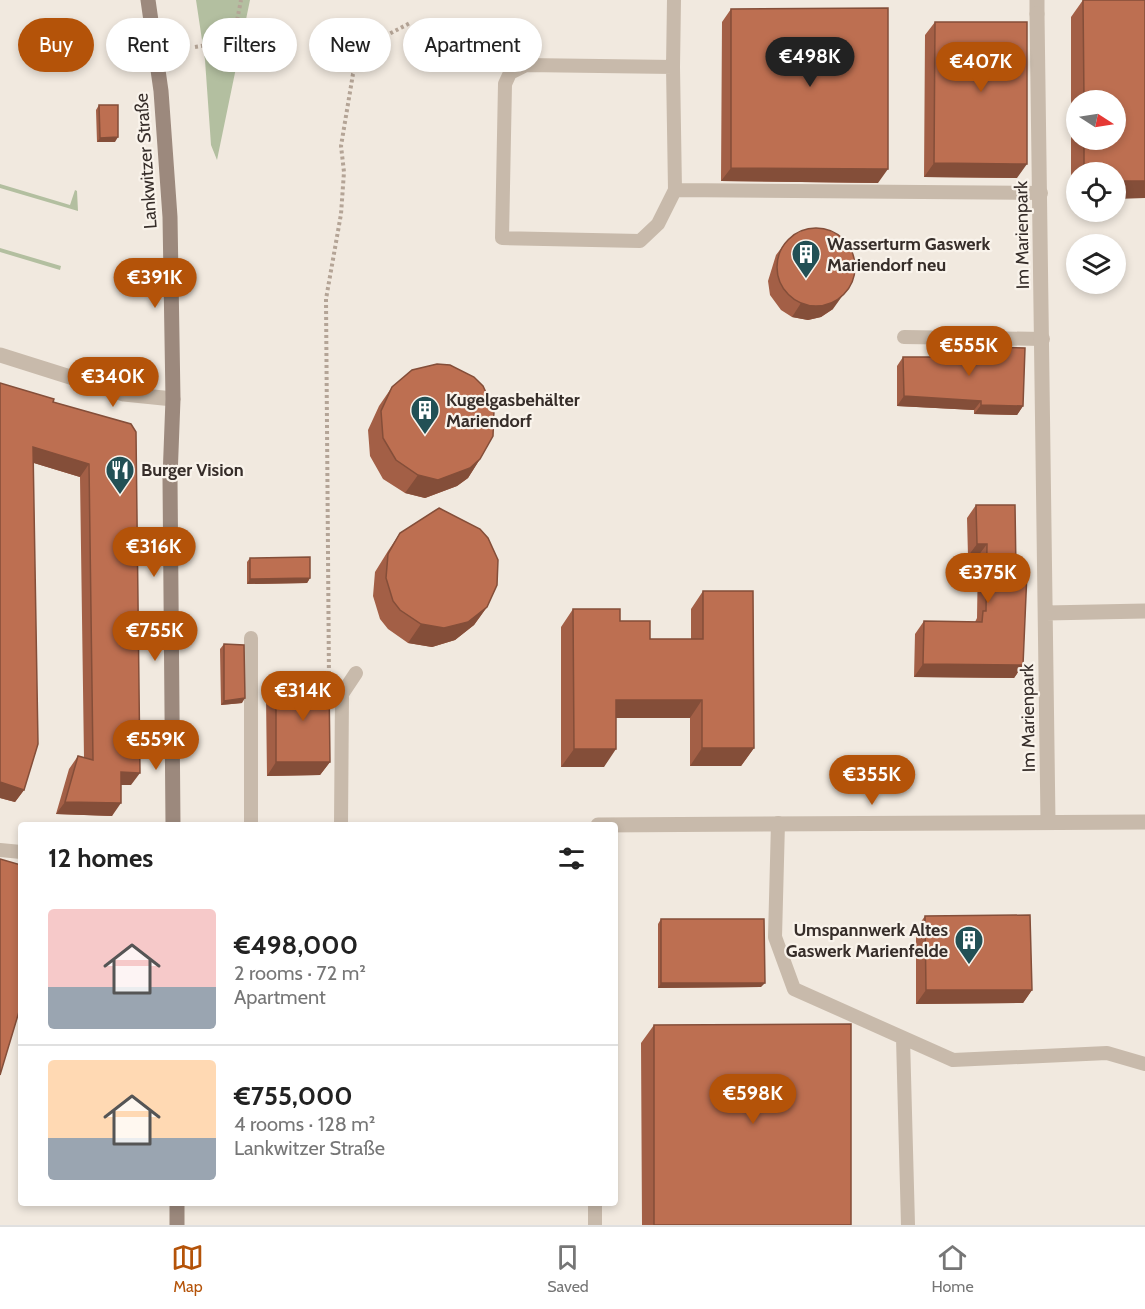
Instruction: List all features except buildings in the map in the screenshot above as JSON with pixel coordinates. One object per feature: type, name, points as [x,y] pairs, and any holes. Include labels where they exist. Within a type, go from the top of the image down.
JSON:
[{"type":"main road","name":"Lankwitzer Straße","points":[[148,0],[168,156],[173,399],[170,478],[173,822]]},
{"type":"main road","points":[[177,1206],[177,1225]]},
{"type":"street","name":"Im Marienpark","points":[[1037,7],[1048,822]]},
{"type":"street","points":[[0,355],[124,394],[173,399]]},
{"type":"street","points":[[1046,613],[1145,611]]},
{"type":"street","points":[[618,825],[1145,822]]},
{"type":"lane","points":[[673,67],[526,65],[510,73],[504,84],[502,238],[640,241],[658,224],[675,190],[674,0]]},
{"type":"lane","points":[[675,190],[1041,193]]},
{"type":"lane","points":[[904,337],[1043,339]]},
{"type":"lane","points":[[251,638],[251,822]]},
{"type":"lane","points":[[341,822],[342,694],[356,673]]},
{"type":"lane","points":[[778,823],[775,937],[794,989],[953,1060],[1107,1053],[1145,1064]]},
{"type":"lane","points":[[0,850],[18,852]]},
{"type":"lane","points":[[903,1038],[908,1225]]},
{"type":"lane","points":[[595,1206],[596,1225]]},
{"type":"path","points":[[195,47],[233,41],[241,0]]},
{"type":"path","points":[[329,681],[326,299],[340,214],[344,172],[341,146],[353,74],[370,44],[403,27]]},
{"type":"green space","points":[[196,0],[250,0],[246,18],[202,18],[202,40]]},
{"type":"green space","points":[[206,72],[235,72],[217,160],[211,145]]},
{"type":"green space","points":[[0,184],[70,205],[75,190],[77,191],[78,211],[0,188]]},
{"type":"green space","points":[[0,248],[61,266],[60,270],[0,252]]},
{"type":"place","name":"Wasserturm Gaswerk Mariendorf neu","points":[[806,280]]},
{"type":"place","name":"Kugelgasbehälter Mariendorf","points":[[425,436]]},
{"type":"place","name":"Burger Vision","points":[[120,496]]},
{"type":"place","name":"Umspannwerk Altes Gaswerk Marienfelde","points":[[969,966]]}]
